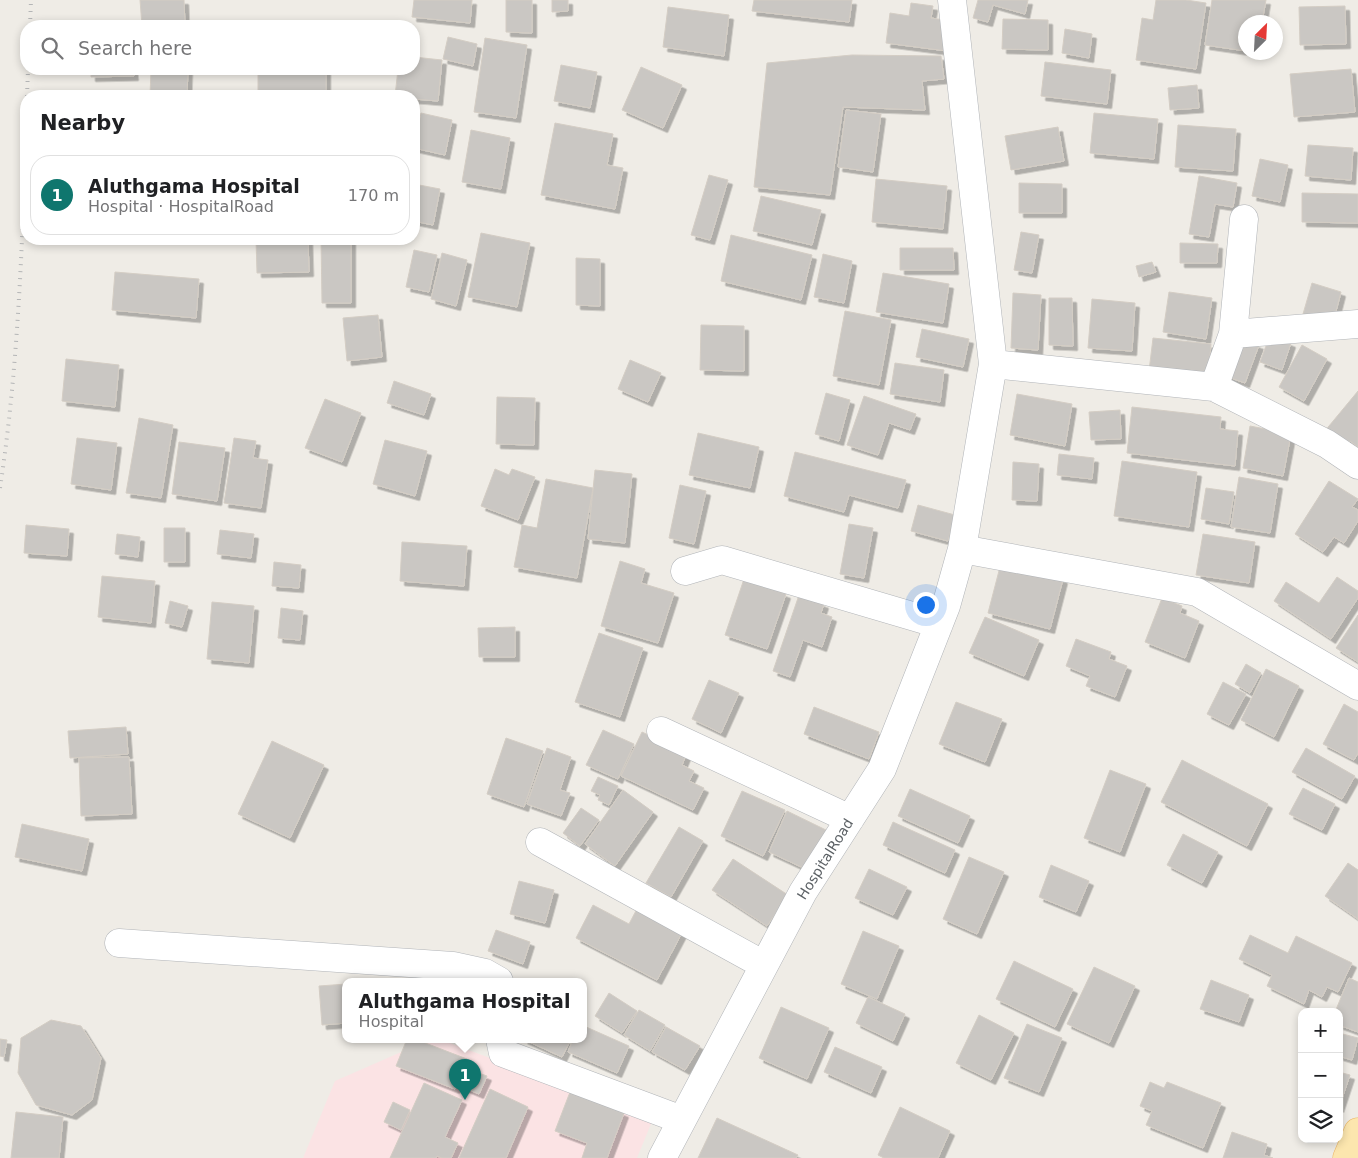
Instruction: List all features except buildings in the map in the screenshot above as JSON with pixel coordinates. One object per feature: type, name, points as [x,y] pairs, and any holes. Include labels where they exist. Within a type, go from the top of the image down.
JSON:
[{"type":"main road","points":[[1347,1158],[1358,1132]]},
{"type":"street","name":"HospitalRoad","points":[[662,1158],[803,892],[882,769],[946,606],[962,549],[993,364],[952,0]]},
{"type":"street","points":[[1214,387],[1233,334],[1244,219]]},
{"type":"street","points":[[1233,334],[1358,324]]},
{"type":"street","points":[[993,364],[1214,387],[1327,444],[1358,465]]},
{"type":"street","points":[[962,549],[1197,592],[1358,686]]},
{"type":"street","points":[[685,571],[722,560],[939,624]]},
{"type":"street","points":[[661,730],[850,819]]},
{"type":"street","points":[[540,842],[764,965]]},
{"type":"street","points":[[119,943],[453,966],[485,973],[494,978]]},
{"type":"street","points":[[501,1043],[503,1053],[682,1120]]},
{"type":"shaded area","points":[[422,1043],[450,1043],[653,1119],[637,1158],[303,1158],[335,1081]]},
{"type":"railway","points":[[30,20],[31,0]]},
{"type":"railway","points":[[27,90],[28,75]]},
{"type":"railway","points":[[0,488],[15,355],[22,245]]},
{"type":"place","name":"Aluthgama Hospital","points":[[465,1100]]}]
